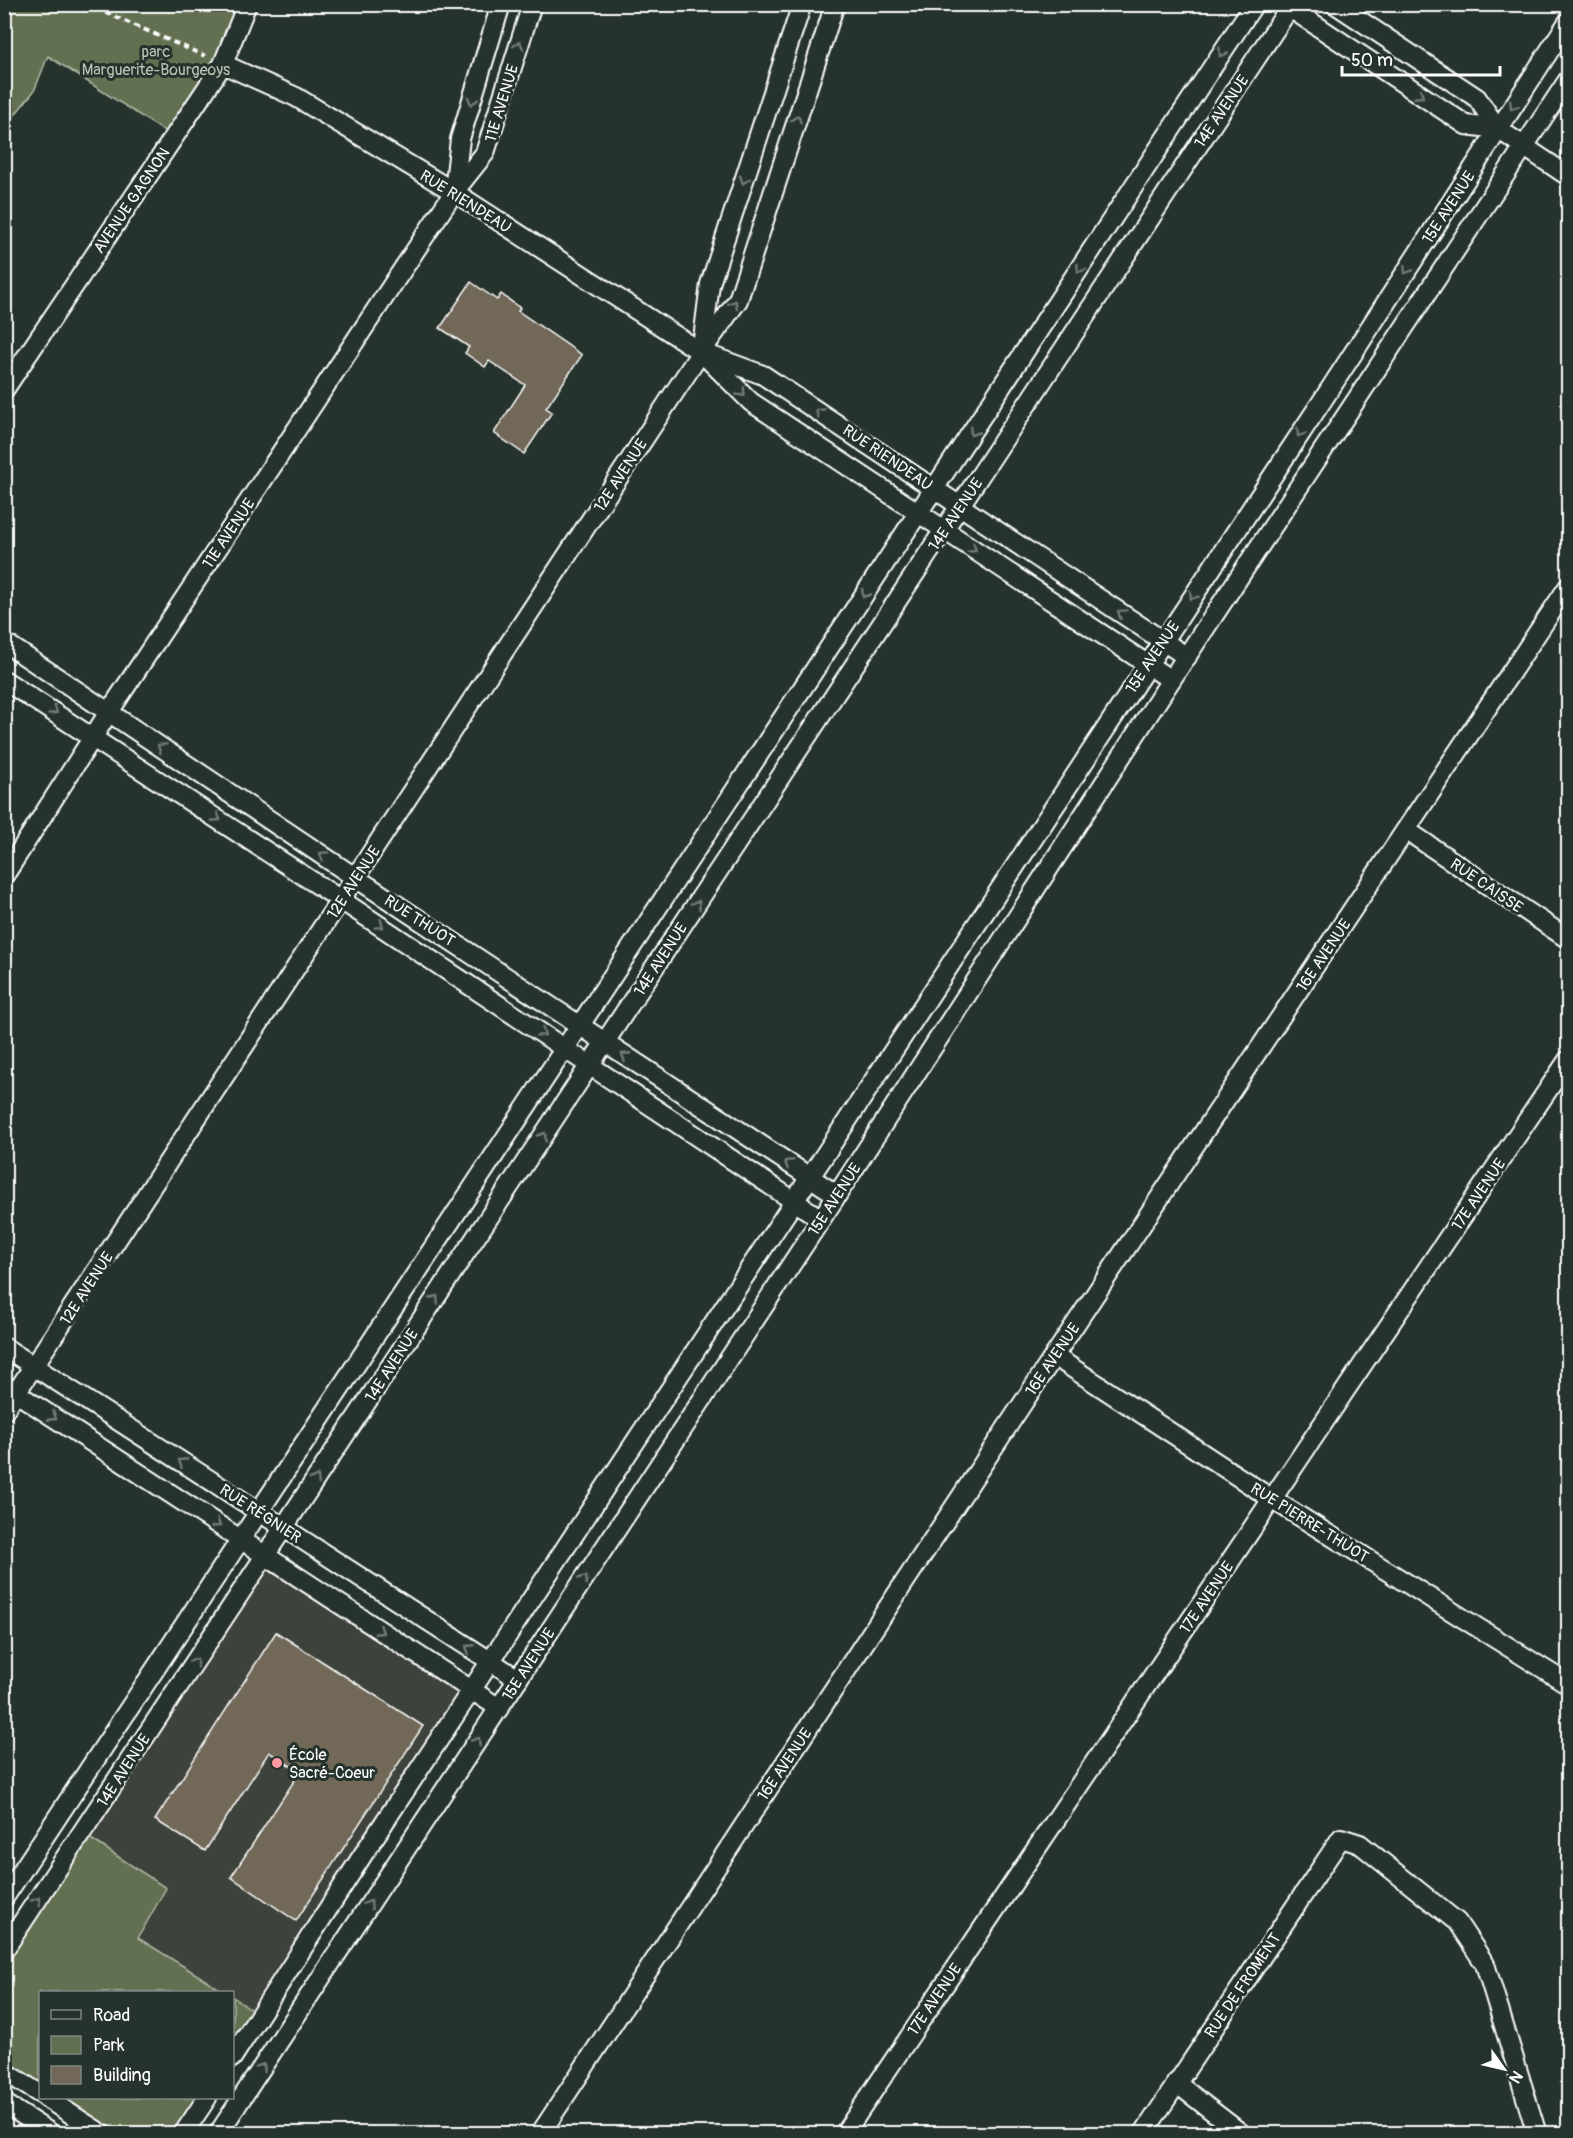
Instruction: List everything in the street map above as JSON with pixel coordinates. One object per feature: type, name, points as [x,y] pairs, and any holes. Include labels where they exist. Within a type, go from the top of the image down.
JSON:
[{"type":"street","name":"AVENUE GAGNON","points":[[4,390],[223,64],[248,4]]},
{"type":"street","name":"11E AVENUE","points":[[454,192],[460,139],[501,4]]},
{"type":"street","name":"11E AVENUE","points":[[4,876],[93,736],[454,192],[485,153],[532,4]]},
{"type":"street","name":"12E AVENUE","points":[[701,352],[710,284],[801,4]]},
{"type":"street","name":"12E AVENUE","points":[[4,1411],[10,1389],[34,1366],[701,352],[738,300],[835,4]]},
{"type":"street","name":"14E AVENUE","points":[[4,1898],[1254,4]]},
{"type":"street","points":[[1335,4],[1477,98],[1498,129],[1569,176]]},
{"type":"street","points":[[1288,6],[1466,125],[1498,129]]},
{"type":"street","name":"14E AVENUE","points":[[4,1950],[960,506],[1288,6]]},
{"type":"street","name":"15E AVENUE","points":[[234,2055],[364,1853],[1328,392],[1569,22]]},
{"type":"street","points":[[793,30],[823,42]]},
{"type":"street","name":"RUE RIENDEAU","points":[[223,64],[296,97],[454,192],[701,352],[751,402],[1171,680]]},
{"type":"street","name":"15E AVENUE","points":[[218,2133],[837,1195],[1171,680],[1569,80]]},
{"type":"street","points":[[1104,233],[1130,248]]},
{"type":"street","name":"RUE RIENDEAU","points":[[701,352],[763,375],[1187,657]]},
{"type":"street","points":[[1328,392],[1351,408]]},
{"type":"street","name":"16E AVENUE","points":[[540,2133],[1054,1356],[1569,587]]},
{"type":"street","name":"RUE THUOT","points":[[4,642],[356,878],[837,1195]]},
{"type":"street","name":"RUE THUOT","points":[[4,680],[342,900],[821,1219]]},
{"type":"street","points":[[753,764],[779,780]]},
{"type":"street","name":"RUE CAISSE","points":[[1406,831],[1569,939]]},
{"type":"street","points":[[977,923],[1002,940]]},
{"type":"street","name":"17E AVENUE","points":[[844,2133],[1569,1060]]},
{"type":"street","name":"RUE RÉGNIER","points":[[4,1347],[518,1679]]},
{"type":"street","name":"RUE PIERRE-THUOT","points":[[1054,1356],[1272,1499],[1569,1684]]},
{"type":"street","name":"RUE RÉGNIER","points":[[10,1389],[499,1708]]},
{"type":"street","points":[[638,1438],[664,1457]]},
{"type":"street","name":"RUE DE FROMENT","points":[[1143,2133],[1341,1838],[1360,1844],[1457,1922],[1485,1964],[1537,2133]]},
{"type":"street","points":[[364,1853],[390,1872]]},
{"type":"street","points":[[285,1976],[313,1991]]},
{"type":"street","points":[[4,2071],[39,2093]]},
{"type":"street","points":[[1176,2083],[1242,2133]]},
{"type":"street","points":[[49,2099],[102,2133]]},
{"type":"street","points":[[183,2133],[206,2099]]},
{"type":"street","points":[[4,2103],[52,2133]]},
{"type":"path","points":[[86,4],[223,64]]},
{"type":"shaded area","name":"École Sacré-Coeur","points":[[265,1556],[472,1691],[254,2011],[234,1998],[234,1991],[223,1991],[137,1937],[85,1835]]},
{"type":"green space","name":"parc Marguerite-Bourgeoys","points":[[5,5],[247,5],[223,64],[170,135],[48,56],[34,91],[5,127]]},
{"type":"green space","points":[[85,1835],[166,1888],[138,1938],[223,1991],[39,1991],[39,2092],[5,2070],[5,1953]]},
{"type":"green space","points":[[234,1998],[254,2011],[234,2044]]},
{"type":"green space","points":[[49,2099],[201,2099],[180,2134],[104,2133]]},
{"type":"building","points":[[471,282],[497,300],[501,294],[520,308],[518,311],[582,355],[546,408],[552,412],[524,454],[494,433],[525,385],[489,361],[485,367],[465,353],[469,347],[440,328]]},
{"type":"building","points":[[276,1632],[423,1726],[296,1921],[231,1877],[300,1772],[269,1752],[205,1851],[155,1820]]},
{"type":"place","name":"École Sacré-Coeur","points":[[277,1763]]}]
